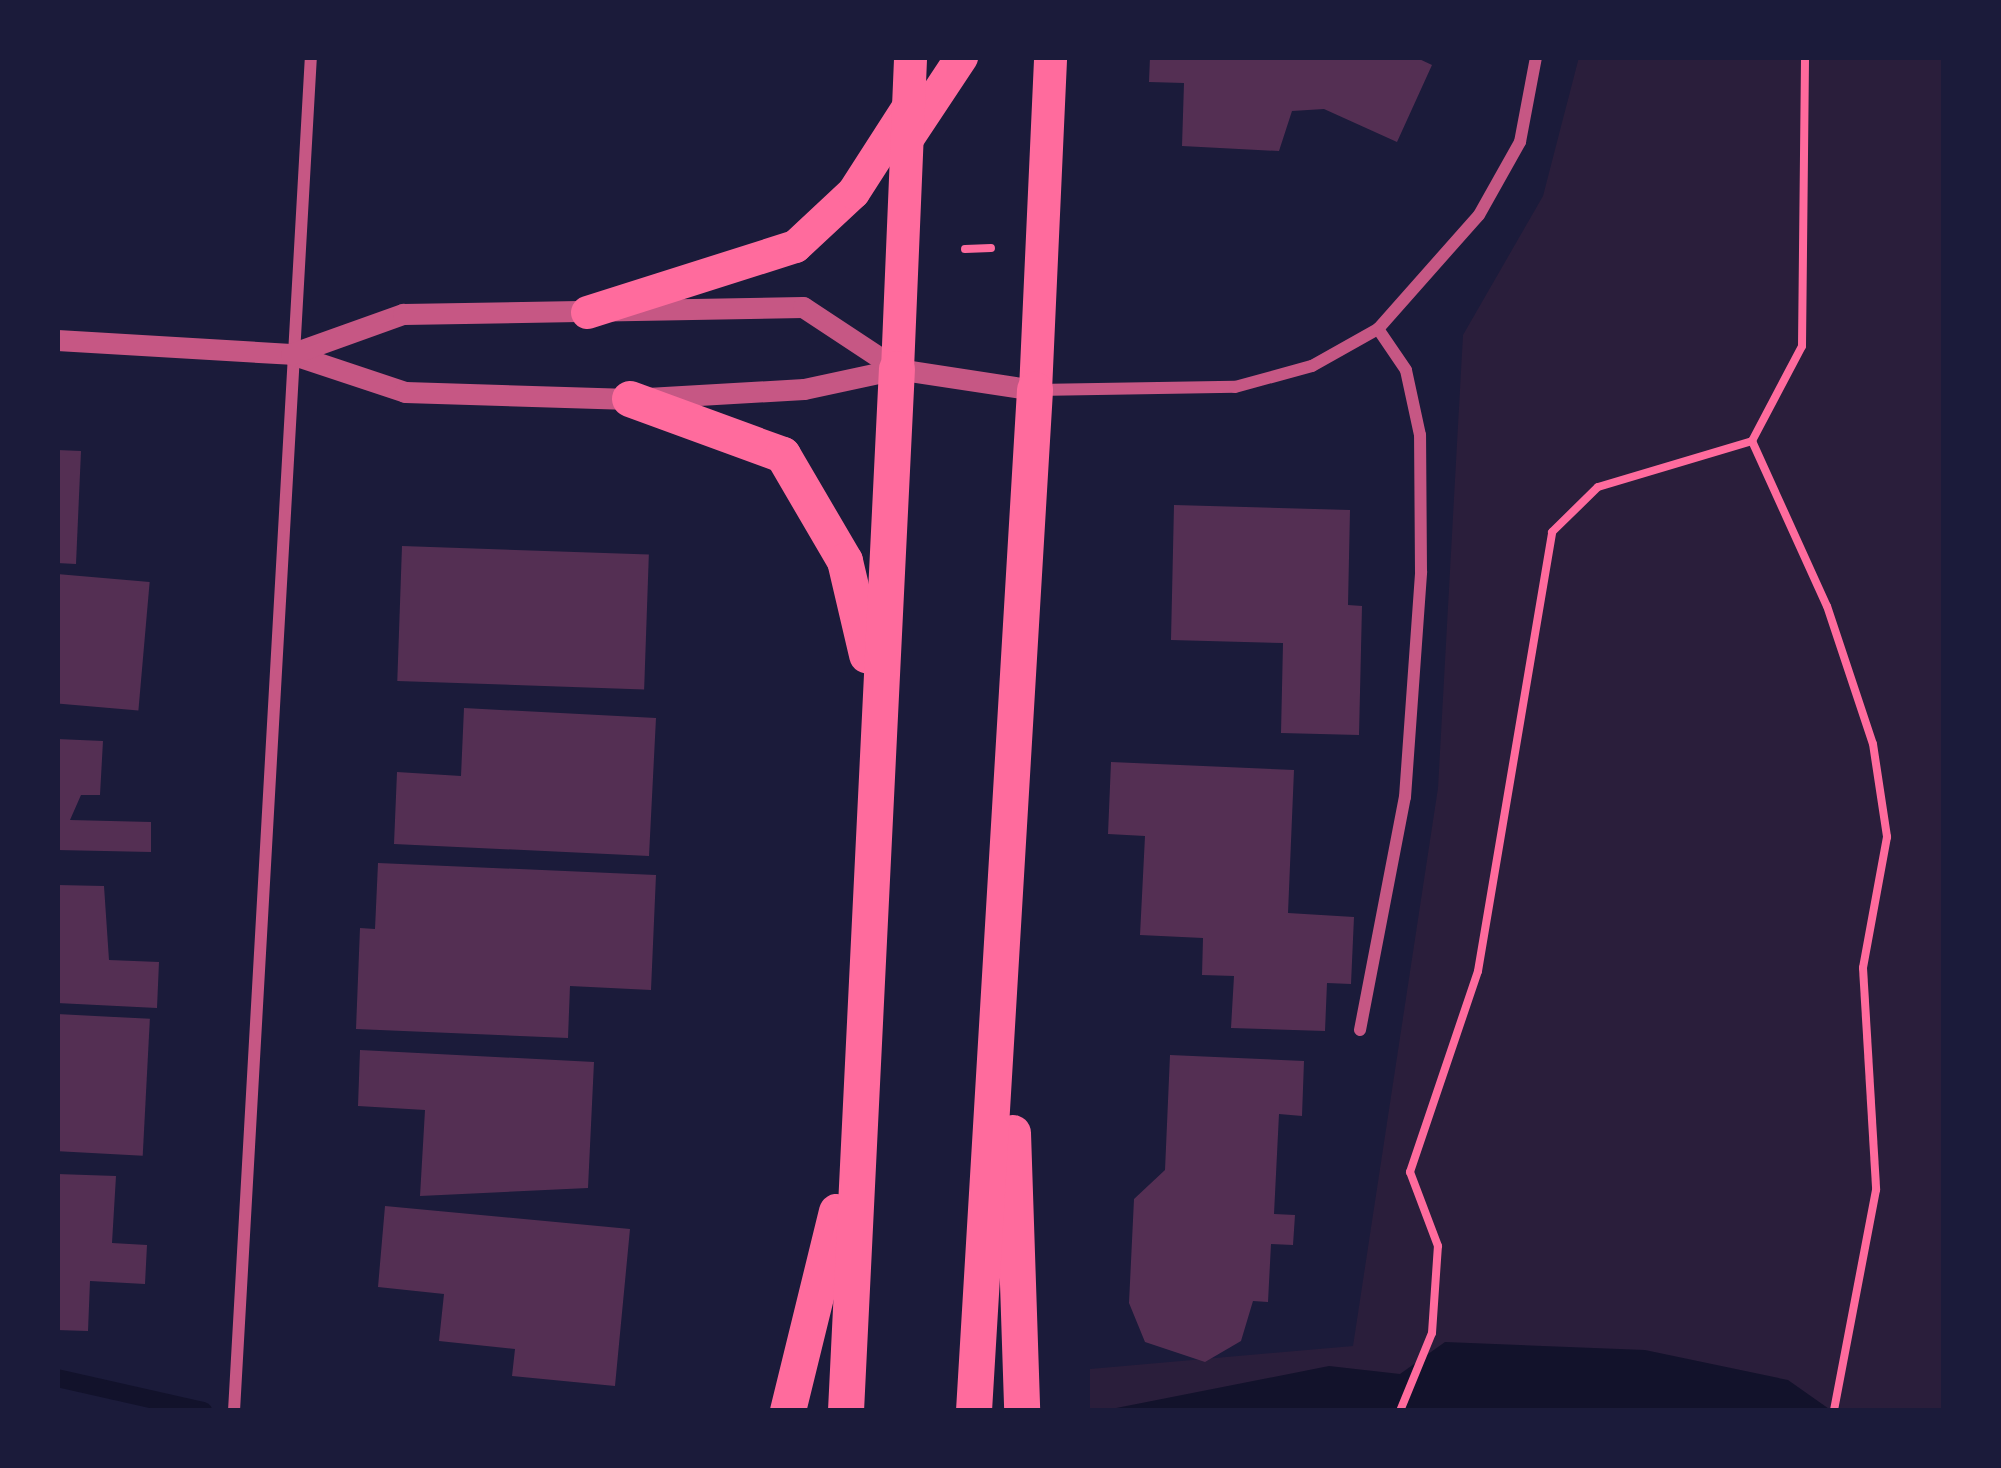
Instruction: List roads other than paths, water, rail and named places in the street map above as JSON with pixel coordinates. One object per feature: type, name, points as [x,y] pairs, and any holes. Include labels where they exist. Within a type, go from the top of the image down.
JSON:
[{"type":"highway","points":[[846,1411],[910,57]]},
{"type":"highway","points":[[587,312],[795,246],[853,192],[961,57]]},
{"type":"highway","points":[[974,1411],[1006,915],[1050,57]]},
{"type":"highway","points":[[630,399],[767,448],[799,475],[845,561],[878,723]]},
{"type":"highway","points":[[1006,915],[1022,1411]]},
{"type":"highway","points":[[788,1411],[857,1133]]},
{"type":"street","points":[[234,1411],[311,57]]},
{"type":"street","points":[[57,340],[291,354],[405,392],[630,399],[804,389],[897,369],[1035,390],[1235,387],[1312,366],[1378,329],[1489,197],[1520,142],[1536,57]]},
{"type":"street","points":[[291,354],[403,314],[803,307],[897,369]]},
{"type":"street","points":[[1360,1030],[1405,797],[1420,572],[1420,435],[1406,370],[1378,329]]},
{"type":"waterway","points":[[57,1378],[203,1411]]}]
